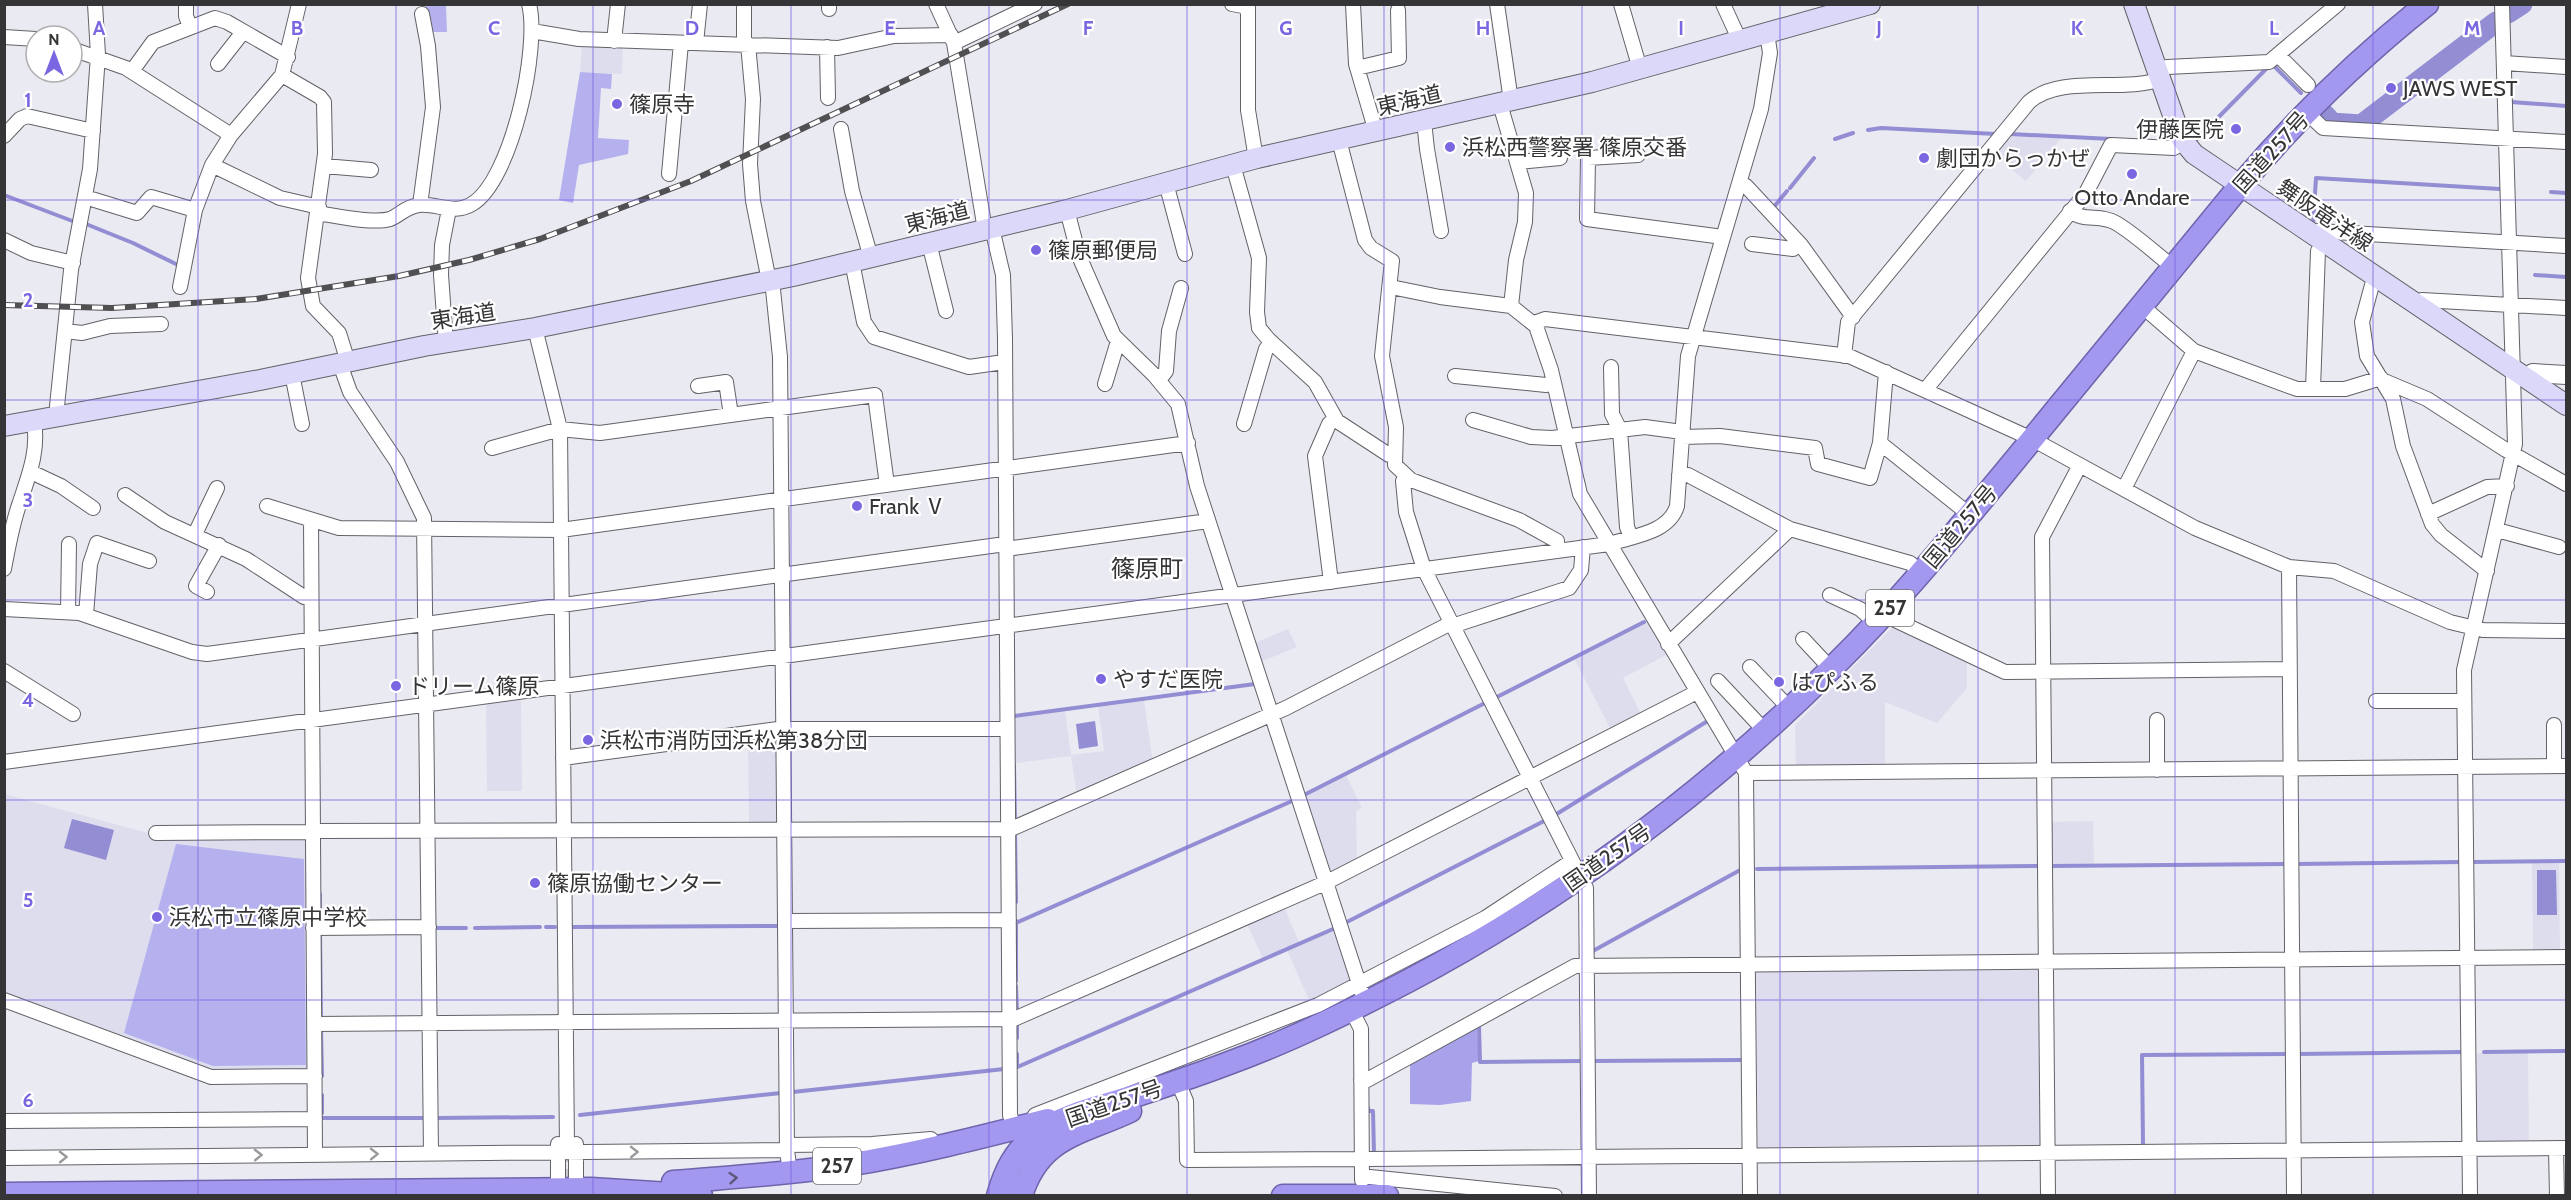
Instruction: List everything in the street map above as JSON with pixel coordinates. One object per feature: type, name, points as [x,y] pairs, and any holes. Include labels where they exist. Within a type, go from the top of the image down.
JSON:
[{"type":"highway","name":"国道257号","points":[[1022,1196],[1034,1165],[1054,1144],[1070,1134],[1180,1087],[1475,943],[1576,869],[1741,765],[1765,731],[1832,669],[1921,573],[2239,187],[2306,112],[2359,61],[2424,6]]},
{"type":"highway","name":"国道257号","points":[[998,1196],[1010,1163],[1024,1144],[1043,1130],[1078,1112],[1230,1063]]},
{"type":"highway","name":"257","points":[[572,1192],[790,1173],[911,1153],[1013,1125],[1078,1112]]},
{"type":"highway","name":"257","points":[[1011,1196],[1016,1178],[1026,1160],[1048,1138],[1066,1129],[1126,1112]]},
{"type":"highway","points":[[1283,1196],[1369,1188]]},
{"type":"highway","points":[[4,1194],[572,1192],[701,1196]]},
{"type":"main road","name":"東海道","points":[[4,426],[60,418],[446,343],[536,328],[770,281],[1066,210],[1256,159],[1506,103],[1740,41],[1829,10],[1870,4]]},
{"type":"main road","name":"舞阪竜洋線","points":[[2134,4],[2184,142],[2194,154],[2239,187],[2566,405]]},
{"type":"street","points":[[60,418],[57,406],[65,332],[93,131],[98,57],[95,4]]},
{"type":"street","points":[[186,4],[186,16],[190,27]]},
{"type":"street","points":[[180,287],[195,210],[212,165],[231,135],[282,75],[299,4]]},
{"type":"street","points":[[212,165],[280,198],[318,210],[388,219],[401,210],[420,205],[450,209],[461,208],[481,197],[502,164],[522,94],[532,31],[529,4]]},
{"type":"street","points":[[614,41],[618,4]]},
{"type":"street","points":[[696,43],[700,4]]},
{"type":"street","points":[[744,4],[753,99],[750,164],[753,201],[778,328],[787,1148],[790,1173]]},
{"type":"street","points":[[936,4],[952,39],[989,229],[1004,275],[1009,1019],[1013,1125]]},
{"type":"street","points":[[532,31],[571,38],[614,41],[848,47],[894,36],[952,39],[1035,4]]},
{"type":"street","points":[[1232,4],[1248,6],[1248,110],[1256,159]]},
{"type":"street","points":[[1353,4],[1357,68],[1376,132]]},
{"type":"street","points":[[1497,4],[1506,103],[1518,162],[1525,183],[1526,204],[1511,306]]},
{"type":"street","points":[[1621,4],[1640,69]]},
{"type":"street","points":[[1723,4],[1740,41]]},
{"type":"street","points":[[1844,356],[1848,322],[2037,95],[2056,89],[2159,75],[2167,66],[2270,62],[2338,4]]},
{"type":"street","points":[[2470,1196],[2464,670],[2514,454],[2521,375],[2511,305],[2502,4]]},
{"type":"street","points":[[1357,68],[1399,58],[1398,10]]},
{"type":"street","points":[[420,205],[433,107],[428,40],[422,15]]},
{"type":"street","points":[[132,71],[153,42],[215,18],[227,22],[288,57]]},
{"type":"street","points":[[218,64],[243,32]]},
{"type":"street","points":[[4,762],[1609,544],[1667,524],[1674,516],[1688,356],[1763,99],[1771,47],[1767,33]]},
{"type":"street","points":[[4,37],[24,38]]},
{"type":"street","points":[[669,174],[681,43]]},
{"type":"street","points":[[827,47],[828,98]]},
{"type":"street","points":[[84,53],[132,71],[231,135]]},
{"type":"street","points":[[2278,55],[2308,85]]},
{"type":"street","points":[[2504,63],[2566,66]]},
{"type":"street","points":[[282,75],[320,97],[324,102],[326,144],[308,278],[311,301],[316,310],[339,333],[350,392],[404,475],[420,508],[425,529],[431,1154]]},
{"type":"street","points":[[2306,112],[2323,128],[2566,142]]},
{"type":"street","points":[[4,136],[27,116],[93,131]]},
{"type":"street","points":[[1424,121],[1426,149],[1441,231]]},
{"type":"street","points":[[841,129],[861,260],[864,322],[874,338],[969,367],[1004,362]]},
{"type":"street","points":[[1339,140],[1365,240],[1371,248],[1392,261],[1382,356],[1396,427],[1395,465],[1406,476],[1519,520],[1557,541],[1558,551]]},
{"type":"street","points":[[1926,389],[2086,193],[2111,146],[2174,148],[2184,142]]},
{"type":"street","points":[[1638,155],[1588,158],[1587,219],[1723,237]]},
{"type":"street","points":[[1518,162],[1560,158]]},
{"type":"street","points":[[1233,165],[1257,249],[1257,320],[1263,335],[1315,382],[1335,419],[1389,455],[1395,455]]},
{"type":"street","points":[[324,166],[371,170]]},
{"type":"street","points":[[1166,183],[1185,254]]},
{"type":"street","points":[[1739,184],[1746,186],[1799,243],[1852,317]]},
{"type":"street","points":[[85,198],[137,213],[151,198],[195,210]]},
{"type":"street","points":[[446,343],[441,275],[442,244],[450,209]]},
{"type":"street","points":[[1066,210],[1082,264],[1118,341],[1159,380],[1178,404],[1194,476],[1325,883],[1358,999],[1361,1029],[1362,1111],[1369,1188]]},
{"type":"street","points":[[2070,212],[2077,217],[2104,218],[2116,222],[2173,267]]},
{"type":"street","points":[[2313,389],[2318,231],[2566,246]]},
{"type":"street","points":[[4,240],[31,253],[73,263]]},
{"type":"street","points":[[929,243],[946,311]]},
{"type":"street","points":[[1752,244],[1793,249],[1799,243]]},
{"type":"street","points":[[2376,278],[2364,311],[2362,333],[2367,356],[2393,399],[2403,447],[2428,514],[2441,535],[2487,571]]},
{"type":"street","points":[[1391,287],[1511,306],[1534,323],[1554,383],[1580,494],[1741,765],[1748,964],[1750,1196]]},
{"type":"street","points":[[1159,380],[1166,371],[1169,331],[1183,294]]},
{"type":"street","points":[[2418,306],[2422,300],[2566,308]]},
{"type":"street","points":[[2142,306],[2194,351],[2297,389],[2345,389],[2382,379],[2427,399],[2566,484]]},
{"type":"street","points":[[1534,323],[1545,319],[1844,356],[1926,389],[2032,439],[2195,528],[2289,567],[2334,571],[2450,622],[2474,628],[2566,631]]},
{"type":"street","points":[[65,332],[82,333],[110,326],[161,324]]},
{"type":"street","points":[[536,328],[560,429],[566,1027],[557,1054],[572,1192]]},
{"type":"street","points":[[1105,384],[1118,341]]},
{"type":"street","points":[[1244,424],[1266,349],[1271,343]]},
{"type":"street","points":[[2124,489],[2194,351]]},
{"type":"street","points":[[1611,367],[1612,414],[1620,430],[1627,527],[1631,537]]},
{"type":"street","points":[[1473,420],[1531,437],[1552,438],[1645,427],[1682,434],[1720,436],[1815,448],[1818,464],[1870,478],[1880,444],[1886,372]]},
{"type":"street","points":[[2521,375],[2533,373],[2566,375]]},
{"type":"street","points":[[292,374],[302,424]]},
{"type":"street","points":[[1455,376],[1546,385],[1554,383]]},
{"type":"street","points":[[703,381],[726,382],[731,415]]},
{"type":"street","points":[[492,448],[560,429],[600,433],[780,408],[873,390],[887,485]]},
{"type":"street","points":[[1331,582],[1315,456],[1329,424],[1335,419]]},
{"type":"street","points":[[4,569],[18,507],[31,472],[36,435],[34,422]]},
{"type":"street","points":[[267,506],[339,528],[561,530],[1188,443]]},
{"type":"street","points":[[1880,444],[1970,515]]},
{"type":"street","points":[[2048,1196],[2042,537],[2080,465]]},
{"type":"street","points":[[31,472],[61,486],[93,508]]},
{"type":"street","points":[[1679,475],[1688,475],[1790,529],[1910,563],[1921,573]]},
{"type":"street","points":[[1406,476],[1403,481],[1406,512],[1424,570],[1586,888],[1589,1196]]},
{"type":"street","points":[[2428,514],[2487,487],[2507,486]]},
{"type":"street","points":[[195,534],[217,488]]},
{"type":"street","points":[[125,495],[165,522],[219,545],[261,567],[304,597],[311,597]]},
{"type":"street","points":[[311,520],[315,1155]]},
{"type":"street","points":[[4,609],[86,615],[200,654],[782,575],[1208,521]]},
{"type":"street","points":[[1668,644],[1790,529]]},
{"type":"street","points":[[2497,530],[2559,547]]},
{"type":"street","points":[[86,615],[90,564],[97,543],[149,561]]},
{"type":"street","points":[[68,612],[69,544]]},
{"type":"street","points":[[207,592],[196,586],[219,545]]},
{"type":"street","points":[[156,833],[1008,829],[1270,715],[1452,624],[1569,588],[1581,570],[1583,547]]},
{"type":"street","points":[[2289,567],[2294,1196]]},
{"type":"street","points":[[1830,595],[1881,618],[1894,620],[2005,672],[2289,669]]},
{"type":"street","points":[[1803,639],[1832,669]]},
{"type":"street","points":[[1750,667],[1790,709]]},
{"type":"street","points":[[4,671],[73,714]]},
{"type":"street","points":[[1718,681],[1765,731]]},
{"type":"street","points":[[314,1024],[430,1023],[566,1027],[786,1021],[1009,1019],[1325,883],[1697,693]]},
{"type":"street","points":[[2383,705],[2464,701]]},
{"type":"street","points":[[2157,720],[2157,770]]},
{"type":"street","points":[[1741,765],[2044,771],[2560,766],[2554,725]]},
{"type":"street","points":[[563,758],[783,729],[1007,729]]},
{"type":"street","points":[[785,921],[1009,920]]},
{"type":"street","points":[[313,928],[429,927]]},
{"type":"street","points":[[1361,1080],[1367,1080],[1575,966],[2566,957]]},
{"type":"street","points":[[4,999],[211,1077],[315,1076]]},
{"type":"street","points":[[4,1158],[787,1148],[901,1142],[1013,1125],[1279,1022],[1358,999]]},
{"type":"street","points":[[1180,1087],[1186,1101],[1187,1160],[1355,1159]]},
{"type":"street","points":[[1362,1111],[1369,1133],[1369,1188]]},
{"type":"street","points":[[1362,1111],[1355,1133],[1355,1159],[1369,1188]]},
{"type":"street","points":[[4,1121],[315,1119]]},
{"type":"street","points":[[1369,1159],[2561,1148],[2557,1196]]},
{"type":"street","points":[[1369,1188],[1556,1196]]},
{"type":"shaded area","points":[[425,5],[446,5],[447,32],[431,32]]},
{"type":"shaded area","points":[[582,43],[623,45],[622,74],[580,72]]},
{"type":"shaded area","points":[[580,72],[612,74],[611,89],[601,88],[598,138],[629,140],[628,154],[579,165],[573,203],[559,200]]},
{"type":"shaded area","points":[[2008,136],[2061,138],[2026,181],[1993,154]]},
{"type":"shaded area","points":[[1648,620],[1668,654],[1623,678],[1642,716],[1612,732],[1574,658]]},
{"type":"shaded area","points":[[1896,624],[1967,657],[1967,688],[1937,723],[1885,702],[1885,768],[1796,769],[1795,725]]},
{"type":"shaded area","points":[[1288,629],[1297,647],[1258,663],[1252,644]]},
{"type":"shaded area","points":[[521,698],[522,791],[487,791],[486,703]]},
{"type":"shaded area","points":[[1144,700],[1153,763],[1077,796],[1071,756],[1015,763],[1015,717],[1065,710],[1071,755],[1104,751],[1098,706]]},
{"type":"shaded area","points":[[1095,721],[1098,746],[1079,749],[1076,724]]},
{"type":"shaded area","points":[[748,744],[779,744],[779,823],[749,823]]},
{"type":"shaded area","points":[[1346,775],[1362,808],[1356,811],[1357,863],[1330,876],[1302,798]]},
{"type":"shaded area","name":"浜松市立篠原中学校","points":[[4,794],[159,836],[308,837],[310,1070],[212,1073],[5,996]]},
{"type":"shaded area","points":[[72,819],[114,830],[106,860],[64,848]]},
{"type":"shaded area","points":[[2093,821],[2094,865],[2050,865],[2049,822]]},
{"type":"shaded area","points":[[176,844],[304,859],[306,1065],[213,1066],[124,1033]]},
{"type":"shaded area","points":[[2559,862],[2560,953],[2533,953],[2532,863]]},
{"type":"shaded area","points":[[2537,870],[2556,870],[2557,915],[2537,915]]},
{"type":"shaded area","points":[[1283,905],[1299,942],[1263,959],[1246,922]]},
{"type":"shaded area","points":[[1334,929],[1352,985],[1311,1005],[1287,950]]},
{"type":"shaded area","points":[[2039,966],[2041,1145],[1758,1147],[1756,969]]},
{"type":"shaded area","points":[[1477,1027],[1479,1061],[1472,1063],[1471,1101],[1440,1105],[1410,1104],[1410,1062]]},
{"type":"shaded area","points":[[2477,1053],[2528,1053],[2529,1144],[2477,1144]]},
{"type":"waterway","points":[[2508,13],[2522,4]]},
{"type":"waterway","points":[[2325,115],[2332,123],[2361,125],[2496,22]]},
{"type":"waterway","points":[[2193,143],[2269,66],[2274,66],[2301,93]]},
{"type":"waterway","points":[[2511,102],[2566,106]]},
{"type":"waterway","points":[[1868,130],[1881,128],[1996,134]]},
{"type":"waterway","points":[[1835,139],[1853,133]]},
{"type":"waterway","points":[[2010,134],[2111,139]]},
{"type":"waterway","points":[[1790,188],[1814,158]]},
{"type":"waterway","points":[[2313,225],[2316,178],[2500,189]]},
{"type":"waterway","points":[[1773,208],[1787,191]]},
{"type":"waterway","points":[[2551,192],[2566,193]]},
{"type":"waterway","points":[[4,195],[75,222]]},
{"type":"waterway","points":[[86,224],[133,243],[180,266]]},
{"type":"waterway","points":[[2535,275],[2566,277]]},
{"type":"waterway","points":[[1495,698],[1644,622]]},
{"type":"waterway","points":[[1014,716],[1255,684]]},
{"type":"waterway","points":[[1302,796],[1485,703]]},
{"type":"waterway","points":[[1555,815],[1706,722]]},
{"type":"waterway","points":[[1014,765],[1015,822]]},
{"type":"waterway","points":[[1016,923],[1292,801]]},
{"type":"waterway","points":[[1343,924],[1546,820]]},
{"type":"waterway","points":[[1015,832],[1016,902]]},
{"type":"waterway","points":[[2474,862],[2566,861]]},
{"type":"waterway","points":[[2297,864],[2461,862]]},
{"type":"waterway","points":[[2051,866],[2286,864]]},
{"type":"waterway","points":[[1757,869],[2040,866]]},
{"type":"waterway","points":[[1591,952],[1742,869]]},
{"type":"waterway","points":[[320,894],[320,923]]},
{"type":"waterway","points":[[1016,921],[1016,981]]},
{"type":"waterway","points":[[571,927],[779,926]]},
{"type":"waterway","points":[[475,928],[540,927]]},
{"type":"waterway","points":[[546,927],[555,927]]},
{"type":"waterway","points":[[434,928],[466,928]]},
{"type":"waterway","points":[[1015,1068],[1333,929]]},
{"type":"waterway","points":[[320,932],[321,1018]]},
{"type":"waterway","points":[[1016,986],[1017,1014]]},
{"type":"waterway","points":[[1017,1022],[1017,1038]]},
{"type":"waterway","points":[[1479,1026],[1480,1062],[1582,1061]]},
{"type":"waterway","points":[[321,1030],[322,1076]]},
{"type":"waterway","points":[[2484,1052],[2566,1051]]},
{"type":"waterway","points":[[2298,1054],[2462,1052]]},
{"type":"waterway","points":[[1017,1054],[1017,1067]]},
{"type":"waterway","points":[[2143,1144],[2142,1055],[2288,1054]]},
{"type":"waterway","points":[[1593,1061],[1743,1060]]},
{"type":"waterway","points":[[793,1092],[1004,1069]]},
{"type":"waterway","points":[[580,1115],[781,1093]]},
{"type":"waterway","points":[[322,1095],[322,1113]]},
{"type":"waterway","points":[[1367,1106],[1369,1111],[1373,1111],[1374,1154]]},
{"type":"waterway","points":[[436,1118],[553,1117]]},
{"type":"waterway","points":[[322,1118],[425,1118]]},
{"type":"tunnel","points":[[567,1148],[567,1196]]},
{"type":"railway","points":[[4,305],[112,308],[256,299],[399,276],[469,260],[540,239],[691,181],[1068,4]]},
{"type":"place","name":"JAWS WEST","points":[[2391,88]]},
{"type":"place","name":"篠原寺","points":[[617,104]]},
{"type":"place","name":"伊藤医院","points":[[2236,129]]},
{"type":"place","name":"浜松西警察署 篠原交番","points":[[1450,147]]},
{"type":"place","name":"劇団からっかぜ","points":[[1924,158]]},
{"type":"place","name":"Otto Andare","points":[[2132,174]]},
{"type":"place","name":"篠原郵便局","points":[[1036,250]]},
{"type":"place","name":"Frank Ⅴ","points":[[857,506]]},
{"type":"place","name":"やすだ医院","points":[[1101,679]]},
{"type":"place","name":"はぴふる","points":[[1779,682]]},
{"type":"place","name":"ドリーム篠原","points":[[396,686]]},
{"type":"place","name":"浜松市消防団浜松第38分団","points":[[588,740]]},
{"type":"place","name":"篠原協働センター","points":[[535,883]]},
{"type":"place","name":"浜松市立篠原中学校","points":[[157,917]]},
{"type":"district","name":"篠原町","points":[[1147,569]]}]
